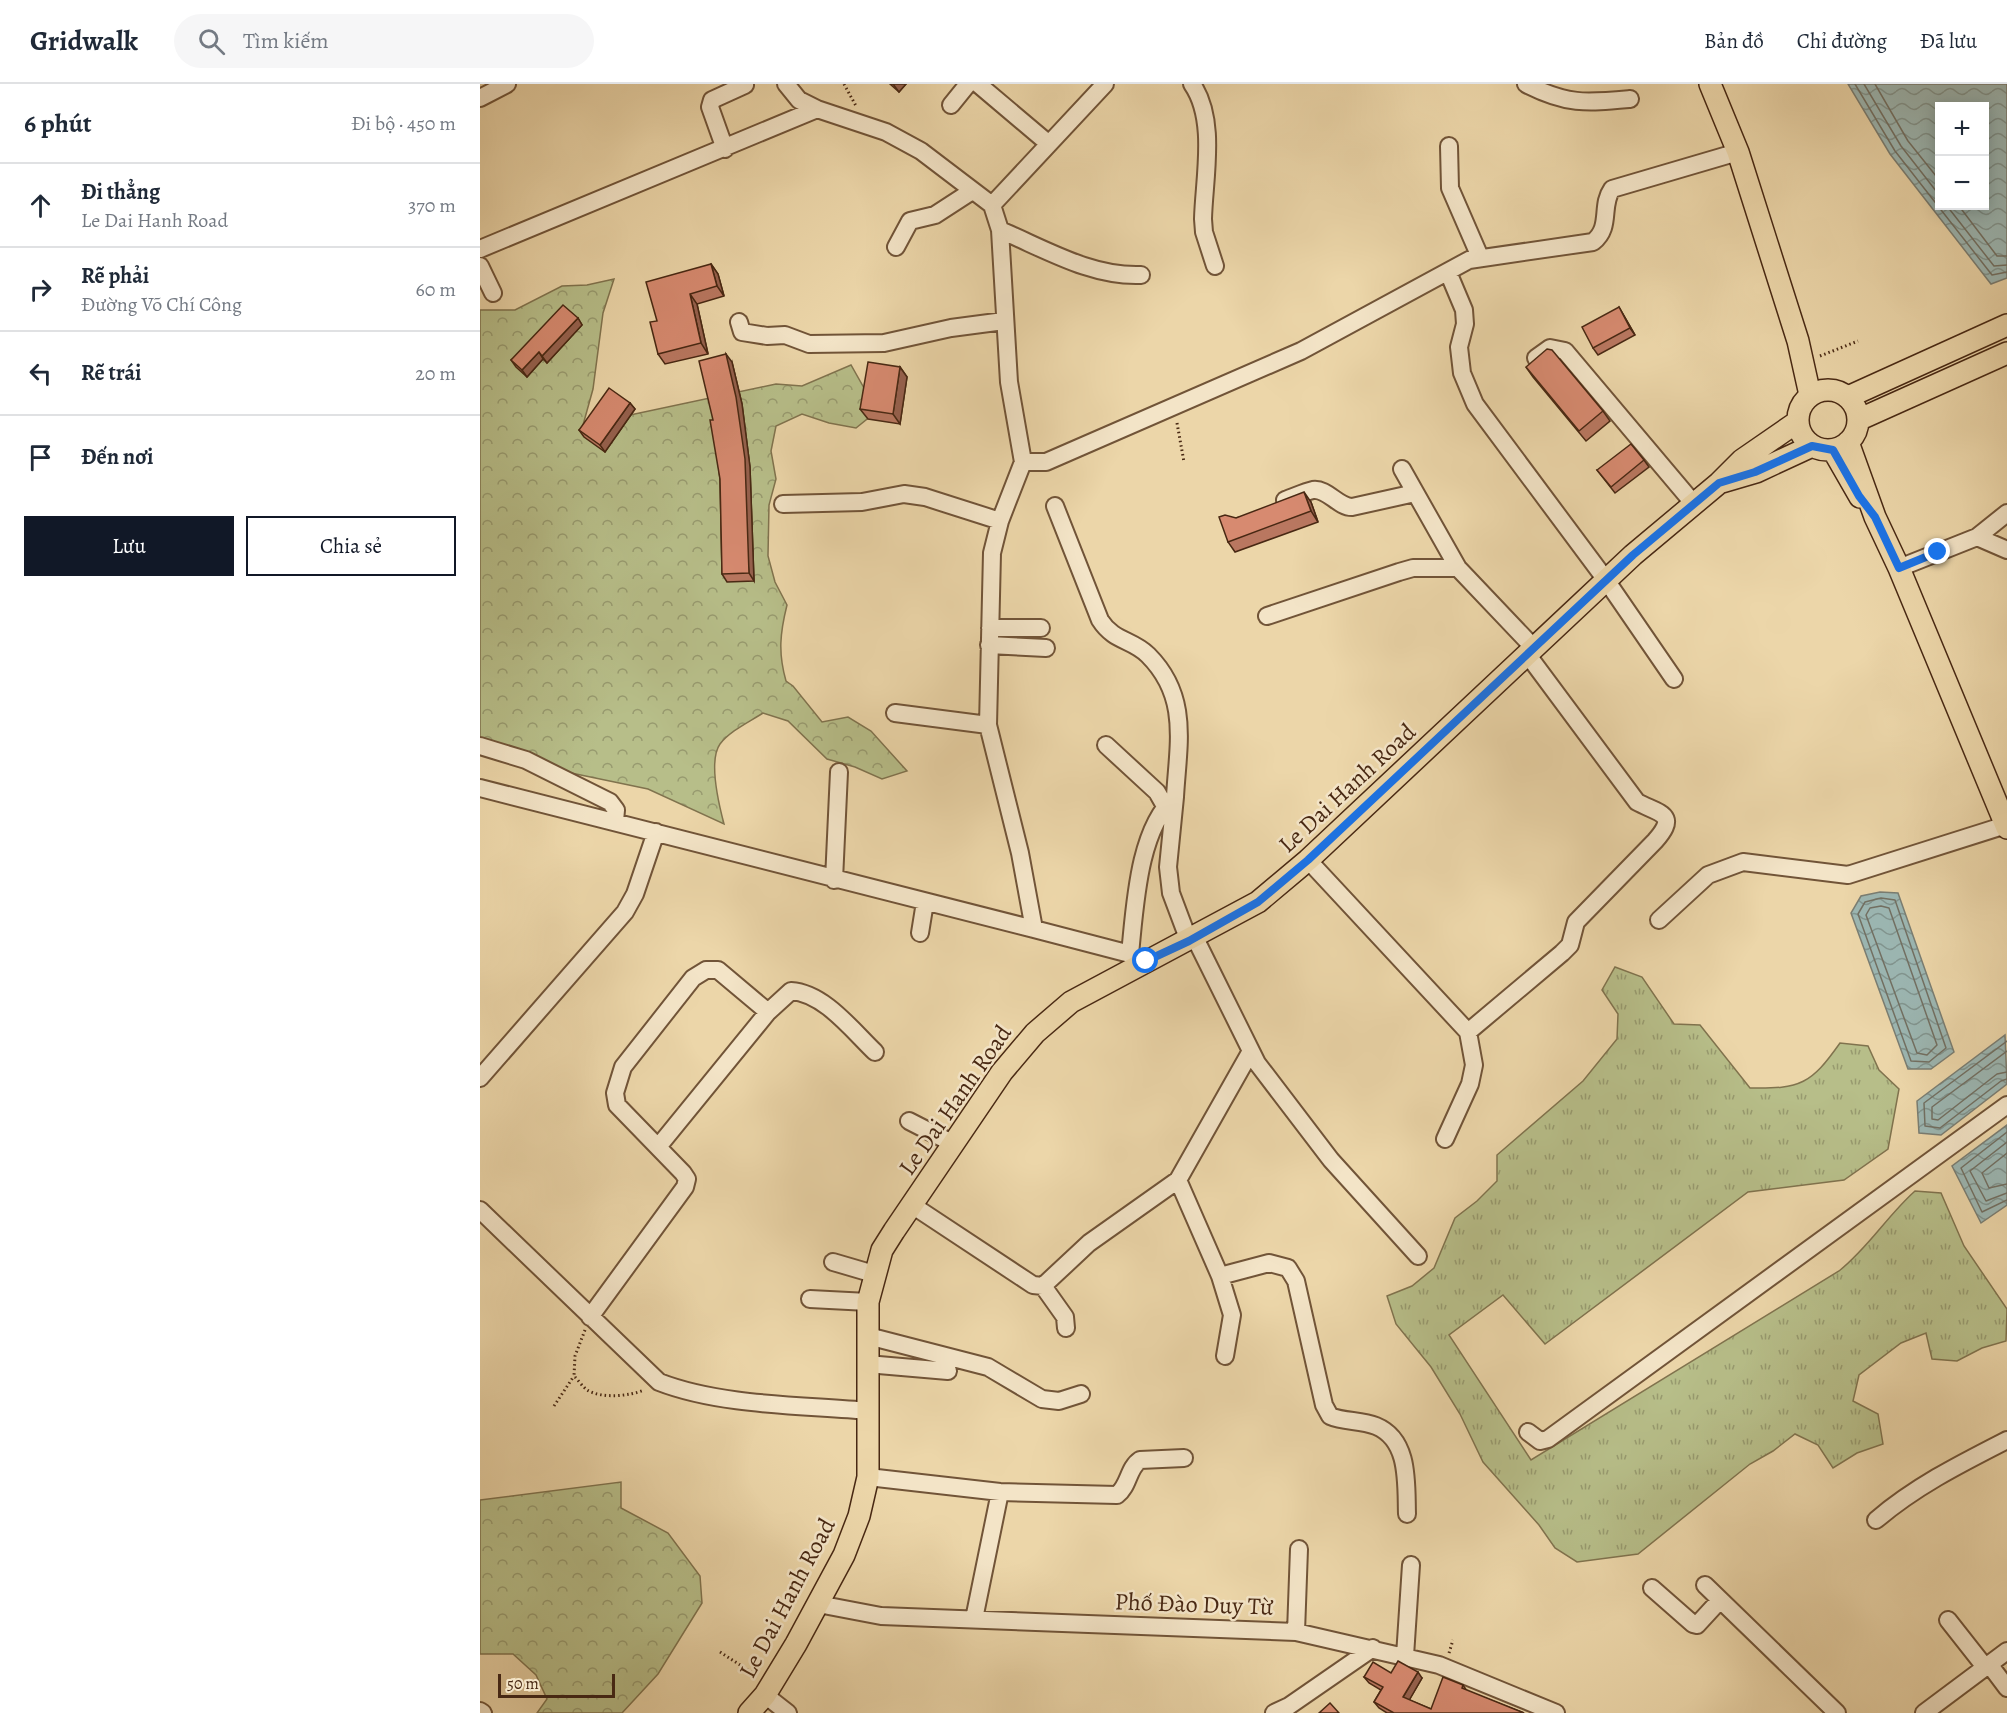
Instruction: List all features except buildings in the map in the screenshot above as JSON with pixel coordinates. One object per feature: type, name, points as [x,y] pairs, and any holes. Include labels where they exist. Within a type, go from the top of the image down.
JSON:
[{"type":"main road","points":[[1710,84],[1738,152],[1816,393]]},
{"type":"main road","points":[[1848,397],[2007,325]]},
{"type":"main road","points":[[1798,341],[1810,359],[1816,393]]},
{"type":"main road","points":[[1858,420],[2007,352]]},
{"type":"main road","points":[[1838,391],[1848,397],[1854,403],[1858,420],[1856,432],[1841,446],[1812,446],[1805,440],[1797,422],[1803,403],[1816,393],[1838,391]]},
{"type":"main road","name":"Le Dai Hanh Road","points":[[749,1713],[769,1690],[818,1604],[844,1555],[859,1516],[868,1477],[868,1302],[882,1250],[1002,1072],[1035,1033],[1071,1002],[1138,957],[1192,939],[1258,902],[1308,860],[1606,580],[1719,483],[1742,460],[1797,422]]},
{"type":"main road","name":"Le Dai Hanh Road","points":[[1719,483],[1755,472],[1812,446]]},
{"type":"main road","points":[[1841,446],[1850,482],[1875,517],[1899,568],[2006,826]]},
{"type":"street","points":[[480,98],[507,84]]},
{"type":"street","points":[[786,84],[799,100],[817,109],[900,138],[992,205],[1000,230],[1004,321],[1011,401],[1023,462],[1000,521],[990,576],[988,725],[1020,853],[1034,928]]},
{"type":"street","points":[[951,105],[968,84]]},
{"type":"street","points":[[978,84],[1050,144]]},
{"type":"street","points":[[992,205],[1105,84]]},
{"type":"street","points":[[1192,84],[1201,100],[1206,127],[1203,226],[1215,266]]},
{"type":"street","points":[[1526,84],[1564,101],[1590,103],[1630,99]]},
{"type":"street","points":[[725,149],[711,106],[712,100],[746,85]]},
{"type":"street","points":[[480,249],[817,109]]},
{"type":"street","points":[[1449,146],[1450,188],[1480,257]]},
{"type":"street","points":[[1023,462],[1046,462],[1301,351],[1480,257],[1593,242],[1605,228],[1609,194],[1612,189],[1738,152]]},
{"type":"street","points":[[896,247],[910,221],[935,214],[972,191]]},
{"type":"street","points":[[1000,230],[1086,267],[1125,276],[1141,275]]},
{"type":"street","points":[[480,266],[493,292]]},
{"type":"street","points":[[1448,272],[1464,310],[1465,324],[1459,347],[1462,373],[1475,404],[1606,580],[1674,679]]},
{"type":"street","points":[[739,322],[742,332],[748,335],[785,335],[808,345],[884,343],[951,328],[1004,321]]},
{"type":"street","points":[[1536,358],[1550,348],[1565,351],[1694,504]]},
{"type":"street","points":[[1402,469],[1458,568],[1531,651],[1637,802],[1664,814],[1667,820],[1655,841],[1576,922],[1570,945],[1467,1032]]},
{"type":"street","points":[[1271,506],[1313,490],[1320,491],[1346,507],[1415,493]]},
{"type":"street","points":[[783,504],[862,502],[904,494],[925,497],[1000,521]]},
{"type":"street","points":[[1055,506],[1100,620],[1108,633],[1148,655],[1174,692],[1179,719],[1170,801],[1168,867],[1171,893],[1192,939],[1257,1063],[1331,1160],[1418,1256]]},
{"type":"street","points":[[1899,568],[1977,537],[2007,513]]},
{"type":"street","points":[[1977,537],[2007,550]]},
{"type":"street","points":[[1267,616],[1413,568],[1458,568]]},
{"type":"street","points":[[990,628],[1041,628]]},
{"type":"street","points":[[989,645],[1046,648]]},
{"type":"street","points":[[896,713],[988,725]]},
{"type":"street","points":[[1106,745],[1170,801]]},
{"type":"street","points":[[480,746],[526,760],[610,802],[616,810],[615,821]]},
{"type":"street","points":[[834,880],[839,772]]},
{"type":"street","points":[[480,788],[615,821],[834,880],[1034,928],[1138,957],[1137,889],[1154,826],[1170,801]]},
{"type":"street","points":[[1659,920],[1708,875],[1743,862],[1848,875],[2006,826]]},
{"type":"street","points":[[480,1078],[625,912],[635,894],[656,832]]},
{"type":"street","points":[[1308,860],[1467,1032],[1474,1065],[1470,1084],[1445,1139]]},
{"type":"street","points":[[920,933],[925,902]]},
{"type":"street","points":[[590,1317],[685,1187],[687,1179],[616,1105],[617,1082],[623,1067],[693,978],[706,970],[718,970],[768,1012]]},
{"type":"street","points":[[657,1147],[768,1012],[791,991],[804,992],[816,998],[875,1052]]},
{"type":"street","points":[[912,1205],[1033,1285],[1043,1286],[1089,1243],[1178,1180],[1251,1051]]},
{"type":"street","points":[[1528,1432],[1540,1441],[1548,1439],[2007,1105]]},
{"type":"street","points":[[909,1121],[954,1144]]},
{"type":"street","points":[[1178,1180],[1220,1276],[1232,1315],[1225,1356]]},
{"type":"street","points":[[480,1210],[659,1382],[676,1389],[726,1398],[868,1411]]},
{"type":"street","points":[[833,1263],[874,1274]]},
{"type":"street","points":[[1220,1276],[1269,1263],[1288,1268],[1296,1281],[1324,1405],[1330,1416],[1376,1426],[1387,1434],[1399,1449],[1405,1466],[1407,1514]]},
{"type":"street","points":[[1043,1286],[1065,1317],[1066,1328]]},
{"type":"street","points":[[810,1299],[868,1302]]},
{"type":"street","points":[[867,1336],[988,1367],[1042,1399],[1059,1401],[1081,1394]]},
{"type":"street","points":[[867,1364],[948,1371]]},
{"type":"street","points":[[1876,1520],[1902,1498],[1929,1480],[2007,1440]]},
{"type":"street","points":[[868,1477],[1000,1492],[1117,1495],[1123,1490],[1134,1464],[1140,1460],[1184,1458]]},
{"type":"street","points":[[974,1620],[1000,1492]]},
{"type":"street","points":[[1296,1632],[1299,1549]]},
{"type":"street","points":[[1405,1656],[1411,1565]]},
{"type":"street","points":[[1705,1585],[1837,1713]]},
{"type":"street","points":[[1652,1588],[1697,1625],[1720,1600]]},
{"type":"street","name":"Phố Đào Duy Từ","points":[[818,1604],[881,1616],[1296,1632],[1439,1665],[1556,1713]]},
{"type":"street","points":[[1948,1620],[2007,1688]]},
{"type":"street","points":[[1274,1713],[1289,1706],[1373,1648]]},
{"type":"street","points":[[1924,1713],[2007,1651]]},
{"type":"street","points":[[769,1690],[788,1713]]},
{"type":"path","points":[[1810,359],[1858,341]]},
{"type":"path","points":[[1174,406],[1185,462]]},
{"type":"path","points":[[554,1406],[574,1376],[575,1356],[590,1317]]},
{"type":"path","points":[[574,1376],[587,1390],[604,1394],[633,1395],[659,1382]]},
{"type":"path","points":[[720,1652],[769,1690]]},
{"type":"green space","points":[[614,279],[603,313],[593,389],[583,425],[776,384],[802,386],[851,365],[877,411],[856,428],[829,423],[802,414],[776,426],[771,451],[776,479],[769,505],[768,556],[775,582],[787,605],[781,634],[782,661],[786,681],[793,686],[822,722],[848,717],[871,731],[907,771],[882,779],[855,767],[827,759],[788,721],[763,713],[729,735],[720,744],[717,752],[716,783],[724,824],[648,789],[480,754],[480,310],[515,310],[562,286],[587,285]]},
{"type":"green space","points":[[1615,967],[1642,977],[1674,1024],[1700,1025],[1750,1088],[1782,1087],[1803,1081],[1821,1067],[1840,1043],[1868,1046],[1879,1070],[1899,1089],[1888,1149],[1844,1180],[1748,1192],[1545,1344],[1503,1295],[1449,1335],[1531,1460],[1839,1271],[1860,1252],[1915,1191],[1941,1193],[1964,1246],[2007,1309],[2006,1341],[1982,1348],[1957,1361],[1932,1359],[1926,1333],[1901,1343],[1859,1375],[1853,1401],[1878,1414],[1883,1444],[1857,1453],[1833,1468],[1818,1445],[1795,1434],[1773,1451],[1750,1464],[1638,1554],[1577,1562],[1555,1548],[1539,1525],[1483,1462],[1460,1414],[1431,1367],[1396,1324],[1387,1296],[1412,1286],[1434,1268],[1455,1218],[1497,1181],[1497,1155],[1583,1081],[1617,1039],[1618,1014],[1602,990]]},
{"type":"green space","points":[[621,1482],[621,1508],[668,1533],[700,1576],[702,1603],[658,1674],[622,1713],[537,1713],[547,1699],[536,1675],[513,1654],[480,1654],[480,1500]]},
{"type":"water","points":[[1848,84],[2007,84],[2007,278],[1991,284],[1890,154]]},
{"type":"water","points":[[1880,892],[1898,893],[1954,1052],[1931,1069],[1908,1069],[1851,913],[1861,896]]},
{"type":"water","points":[[2005,1035],[2007,1084],[1941,1135],[1919,1133],[1917,1101]]},
{"type":"water","points":[[2007,1125],[2007,1205],[1981,1223],[1952,1166]]},
{"type":"route","points":[[1146,961],[1189,941],[1258,902],[1308,860],[1633,555],[1719,483],[1755,472],[1812,446],[1823,450],[1833,450],[1859,496],[1875,517],[1899,568],[1938,552]]}]
